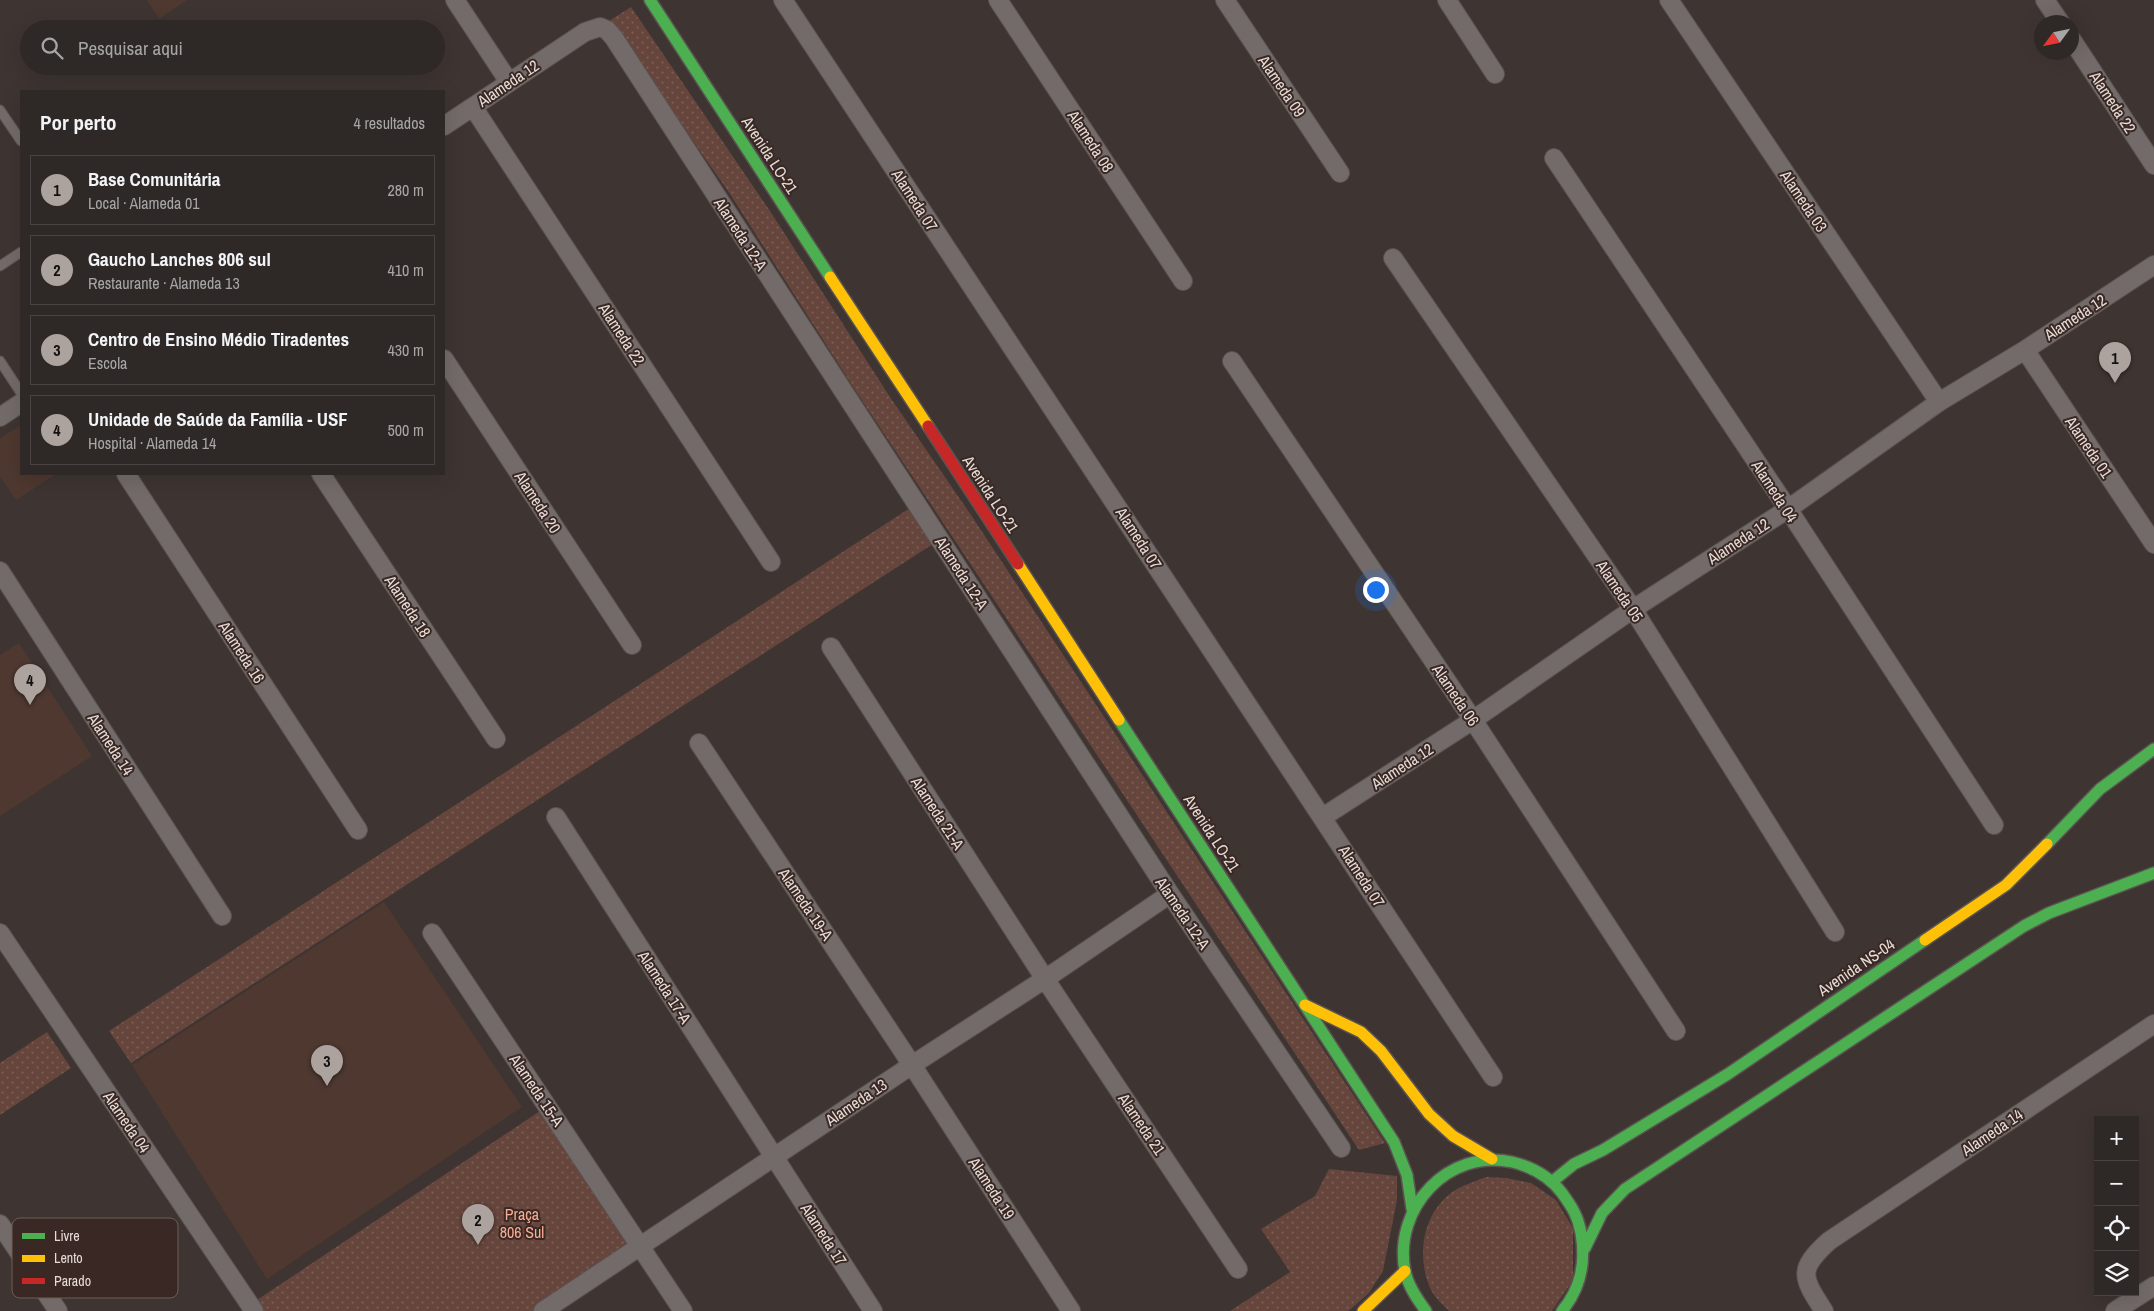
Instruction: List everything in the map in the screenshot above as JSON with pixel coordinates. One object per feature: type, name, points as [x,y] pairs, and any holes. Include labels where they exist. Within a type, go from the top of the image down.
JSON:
[{"type":"street","points":[[454,0],[509,82]]},
{"type":"street","name":"Avenida LO-21","points":[[650,0],[1305,1005],[1405,1162],[1409,1178],[1412,1209]]},
{"type":"street","name":"Alameda 07","points":[[783,0],[1493,1077]]},
{"type":"street","name":"Alameda 08","points":[[998,0],[1183,281]]},
{"type":"street","name":"Alameda 09","points":[[1224,0],[1340,173]]},
{"type":"street","points":[[1447,0],[1496,74]]},
{"type":"street","name":"Alameda 03","points":[[1669,0],[1939,402]]},
{"type":"street","points":[[2045,0],[2055,15]]},
{"type":"street","name":"Alameda 12-A","points":[[572,40],[600,26],[608,30],[614,38],[1170,894],[1341,1148]]},
{"type":"street","name":"Alameda 12","points":[[445,125],[572,40]]},
{"type":"street","name":"Alameda 22","points":[[2079,51],[2154,165]]},
{"type":"street","name":"Alameda 22","points":[[473,107],[771,562]]},
{"type":"street","name":"Alameda 04","points":[[1554,158],[1994,825]]},
{"type":"street","name":"Alameda 05","points":[[1393,258],[1633,609],[1836,932]]},
{"type":"street","name":"Alameda 12","points":[[1323,817],[1473,720],[1633,609],[1788,510],[1939,402],[2025,350],[2154,266]]},
{"type":"street","name":"Alameda 01","points":[[2025,350],[2154,544]]},
{"type":"street","name":"Alameda 20","points":[[445,361],[632,645]]},
{"type":"street","name":"Alameda 06","points":[[1232,361],[1473,720],[1676,1031]]},
{"type":"street","points":[[0,417],[20,404]]},
{"type":"street","name":"Alameda 16","points":[[127,475],[358,830]]},
{"type":"street","name":"Alameda 18","points":[[321,475],[496,739]]},
{"type":"street","name":"Alameda 14","points":[[0,571],[222,916]]},
{"type":"street","name":"Alameda 21-A","points":[[831,646],[1045,979]]},
{"type":"street","name":"Alameda 19-A","points":[[699,744],[912,1064]]},
{"type":"street","name":"Avenida NS-04","points":[[1553,1181],[1574,1164],[1603,1150],[1728,1074],[2006,885],[2022,871],[2092,796],[2120,772],[2154,749]]},
{"type":"street","name":"Alameda 17-A","points":[[556,817],[774,1157]]},
{"type":"street","points":[[1567,1309],[1581,1277],[1585,1248],[1602,1213],[1625,1189],[2024,926],[2049,913],[2154,873]]},
{"type":"street","name":"Alameda 13","points":[[544,1311],[912,1064],[1045,979],[1170,894]]},
{"type":"street","name":"Alameda 04","points":[[0,933],[254,1311]]},
{"type":"street","name":"Alameda 15-A","points":[[432,933],[683,1311]]},
{"type":"street","name":"Alameda 21","points":[[1045,979],[1238,1269]]},
{"type":"street","points":[[1305,1005],[1361,1032],[1381,1051],[1429,1114],[1453,1136],[1492,1159],[1524,1165],[1553,1181],[1576,1211],[1585,1248]]},
{"type":"street","name":"Alameda 14","points":[[1824,1311],[1811,1291],[1805,1277],[1807,1265],[1829,1241],[2154,1024]]},
{"type":"street","name":"Alameda 19","points":[[912,1064],[1071,1311]]},
{"type":"street","name":"Alameda 17","points":[[774,1157],[874,1311]]},
{"type":"street","points":[[1426,1311],[1414,1296],[1404,1271],[1403,1239],[1412,1209],[1432,1183],[1460,1166],[1492,1159]]},
{"type":"street","points":[[0,1224],[12,1242]]},
{"type":"street","points":[[1363,1311],[1404,1271]]},
{"type":"street","points":[[2115,1311],[2154,1286]]},
{"type":"street","points":[[49,1298],[58,1311]]},
{"type":"lane","points":[[0,110],[20,140]]},
{"type":"lane","points":[[0,266],[20,253]]},
{"type":"lane","points":[[0,361],[20,391]]},
{"type":"shaded area","points":[[147,0],[187,0],[159,19]]},
{"type":"shaded area","points":[[20,426],[20,475],[54,475],[16,500],[0,476],[0,438]]},
{"type":"shaded area","points":[[19,643],[92,756],[0,816],[0,655]]},
{"type":"shaded area","points":[[384,902],[522,1107],[267,1279],[132,1065]]},
{"type":"green space","points":[[631,7],[770,211],[892,400],[971,515],[1385,1143],[1359,1150],[855,390],[730,194],[609,21]]},
{"type":"green space","points":[[913,506],[936,542],[131,1063],[109,1031]]},
{"type":"green space","points":[[47,1032],[71,1068],[0,1115],[0,1063]]},
{"type":"green space","name":"Praça 806 Sul","points":[[546,1107],[639,1247],[538,1311],[256,1311],[251,1304]]},
{"type":"green space","points":[[1329,1169],[1397,1176],[1397,1200],[1383,1271],[1369,1293],[1348,1311],[1230,1311],[1290,1272],[1261,1229],[1315,1196]]},
{"type":"green space","points":[[1486,1177],[1506,1178],[1531,1183],[1556,1200],[1573,1228],[1573,1280],[1552,1311],[1449,1311],[1431,1290],[1426,1277],[1423,1248],[1425,1234],[1436,1208],[1445,1198],[1460,1187]]},
{"type":"traffic: fast","points":[[650,0],[830,277]]},
{"type":"traffic: fast","points":[[1119,720],[1394,1142],[1407,1175],[1412,1209]]},
{"type":"traffic: fast","points":[[2047,844],[2100,789],[2154,749]]},
{"type":"traffic: fast","points":[[1585,1248],[1602,1213],[1625,1189],[2024,926],[2049,913],[2154,873]]},
{"type":"traffic: fast","points":[[1553,1181],[1574,1164],[1603,1150],[1728,1074],[1925,940]]},
{"type":"traffic: fast","points":[[1426,1311],[1416,1297],[1406,1277],[1404,1248],[1408,1225],[1417,1205],[1430,1188],[1447,1174],[1467,1164],[1489,1160],[1512,1162],[1540,1173],[1557,1187],[1574,1212],[1581,1233],[1582,1265],[1578,1284],[1562,1311]]},
{"type":"traffic: slow","points":[[830,277],[928,426]]},
{"type":"traffic: slow","points":[[1018,564],[1119,720]]},
{"type":"traffic: slow","points":[[1925,940],[2006,885],[2047,844]]},
{"type":"traffic: slow","points":[[1305,1005],[1361,1032],[1381,1051],[1429,1114],[1453,1136],[1492,1159]]},
{"type":"traffic: slow","points":[[1363,1311],[1405,1271]]},
{"type":"traffic: jam","points":[[928,426],[1018,564]]},
{"type":"place","name":"Base Comunitária","points":[[2115,383]]},
{"type":"place","name":"Unidade de Saúde da Família - USF","points":[[30,705]]},
{"type":"place","name":"Centro de Ensino Médio Tiradentes","points":[[327,1086]]},
{"type":"place","name":"Gaucho Lanches 806 sul","points":[[478,1245]]}]
